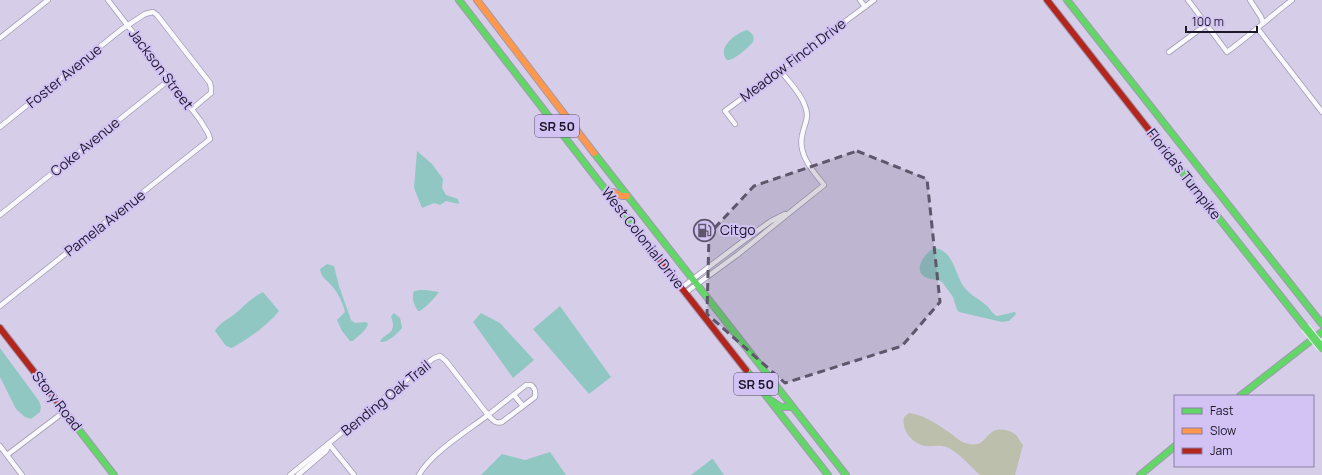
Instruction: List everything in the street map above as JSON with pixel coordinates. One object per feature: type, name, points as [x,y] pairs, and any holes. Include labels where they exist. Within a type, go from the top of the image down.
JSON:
[{"type":"main road","name":"West Colonial Drive","points":[[459,0],[608,194],[828,475]]},
{"type":"main road","name":"West Colonial Drive","points":[[478,0],[627,196],[846,475]]},
{"type":"main road","name":"Florida's Turnpike","points":[[1047,0],[1322,348]]},
{"type":"main road","name":"Florida's Turnpike","points":[[1067,0],[1320,321]]},
{"type":"main road","points":[[560,130],[589,160],[595,162],[601,161]]},
{"type":"main road","points":[[608,194],[613,192],[622,196],[627,196]]},
{"type":"main road","name":"Story Road","points":[[0,328],[114,475]]},
{"type":"main road","points":[[1241,395],[1322,332]]},
{"type":"main road","points":[[765,396],[781,407],[792,407]]},
{"type":"main road","points":[[779,413],[793,417],[820,442]]},
{"type":"main road","points":[[1158,461],[1160,457],[1174,447]]},
{"type":"main road","points":[[1140,475],[1158,461],[1174,452]]},
{"type":"street","points":[[0,38],[48,0]]},
{"type":"street","name":"Jackson Street","points":[[108,0],[192,109],[200,120],[210,139]]},
{"type":"street","points":[[860,0],[865,7]]},
{"type":"street","name":"Meadow Finch Drive","points":[[735,124],[725,111],[874,0]]},
{"type":"street","points":[[1188,0],[1227,52],[1258,29],[1263,23],[1292,0]]},
{"type":"street","points":[[1250,0],[1261,17],[1263,23]]},
{"type":"street","name":"Foster Avenue","points":[[0,127],[128,26],[145,14],[153,12],[210,83],[212,88],[211,93],[192,109]]},
{"type":"street","points":[[1169,52],[1207,24]]},
{"type":"street","points":[[1258,29],[1322,112]]},
{"type":"street","points":[[683,290],[737,254],[824,185],[804,156],[801,146],[802,136],[808,117],[805,105],[780,70]]},
{"type":"street","name":"Coke Avenue","points":[[0,215],[169,80]]},
{"type":"street","name":"Pamela Avenue","points":[[0,306],[210,139]]},
{"type":"street","points":[[694,282],[733,249],[771,221],[794,210]]},
{"type":"street","points":[[733,249],[737,254]]},
{"type":"street","name":"Bending Oak Trail","points":[[290,475],[326,451],[329,444],[434,358],[440,356],[446,361],[488,415]]},
{"type":"street","points":[[419,475],[424,466],[433,457],[526,385],[531,385],[534,388],[536,392],[534,397],[502,422],[494,422],[488,415]]},
{"type":"street","points":[[514,395],[523,406]]},
{"type":"street","points":[[7,455],[65,411]]},
{"type":"street","points":[[329,444],[354,475]]},
{"type":"street","points":[[0,446],[22,475]]},
{"type":"street","name":"Bending Oak Trail","points":[[298,475],[306,465]]},
{"type":"highlighted area","points":[[857,151],[927,179],[940,302],[902,346],[785,383],[707,314],[709,234],[754,186]]},
{"type":"shaded area","points":[[747,30],[753,35],[753,42],[737,56],[727,60],[724,55],[726,46],[738,34]]},
{"type":"shaded area","points":[[417,151],[432,164],[443,179],[442,188],[446,195],[458,199],[459,204],[446,201],[440,205],[434,203],[422,208],[414,188]]},
{"type":"shaded area","points":[[935,248],[941,250],[950,258],[966,290],[987,306],[994,314],[997,316],[1015,312],[1016,314],[1009,321],[1002,322],[959,312],[953,297],[942,282],[927,278],[922,275],[920,271],[921,262],[924,257]]},
{"type":"shaded area","points":[[327,264],[334,266],[339,286],[351,320],[355,323],[366,322],[368,324],[364,331],[353,341],[350,341],[342,331],[337,320],[345,312],[340,298],[323,277],[321,272],[320,269]]},
{"type":"shaded area","points":[[414,291],[439,292],[428,305],[418,311],[414,304],[413,296]]},
{"type":"shaded area","points":[[263,292],[279,311],[263,327],[244,341],[232,348],[226,346],[215,331],[217,328],[252,299]]},
{"type":"shaded area","points":[[560,306],[611,377],[589,394],[533,329]]},
{"type":"shaded area","points":[[394,313],[400,318],[402,328],[389,340],[380,342],[393,329],[391,316]]},
{"type":"shaded area","points":[[481,313],[500,323],[534,360],[513,378],[473,322]]},
{"type":"shaded area","points":[[0,348],[39,401],[41,407],[40,412],[31,419],[25,417],[16,409],[0,377]]},
{"type":"shaded area","points":[[909,413],[927,418],[960,441],[973,445],[983,441],[995,430],[1004,430],[1014,433],[1023,445],[1015,475],[980,475],[956,452],[942,446],[925,446],[916,442],[908,435],[904,427],[904,417]]},
{"type":"shaded area","points":[[550,452],[566,475],[481,475],[502,454],[525,460]]},
{"type":"shaded area","points":[[712,459],[724,475],[691,475]]},
{"type":"traffic: fast","points":[[459,0],[651,249]]},
{"type":"traffic: fast","points":[[1067,0],[1322,324]]},
{"type":"traffic: fast","points":[[1153,135],[1305,327]]},
{"type":"traffic: fast","points":[[594,153],[846,475]]},
{"type":"traffic: fast","points":[[1305,327],[1322,348]]},
{"type":"traffic: fast","points":[[1241,395],[1322,332]]},
{"type":"traffic: fast","points":[[746,370],[828,475]]},
{"type":"traffic: fast","points":[[772,401],[781,407],[792,407]]},
{"type":"traffic: fast","points":[[59,404],[114,475]]},
{"type":"traffic: fast","points":[[1140,475],[1174,447]]},
{"type":"traffic: slow","points":[[477,0],[594,153]]},
{"type":"traffic: slow","points":[[608,194],[613,192],[622,196],[627,196]]},
{"type":"traffic: jam","points":[[1047,0],[1153,135]]},
{"type":"traffic: jam","points":[[651,249],[746,370]]},
{"type":"traffic: jam","points":[[0,328],[59,404]]},
{"type":"place","name":"Citgo","points":[[704,230]]}]
